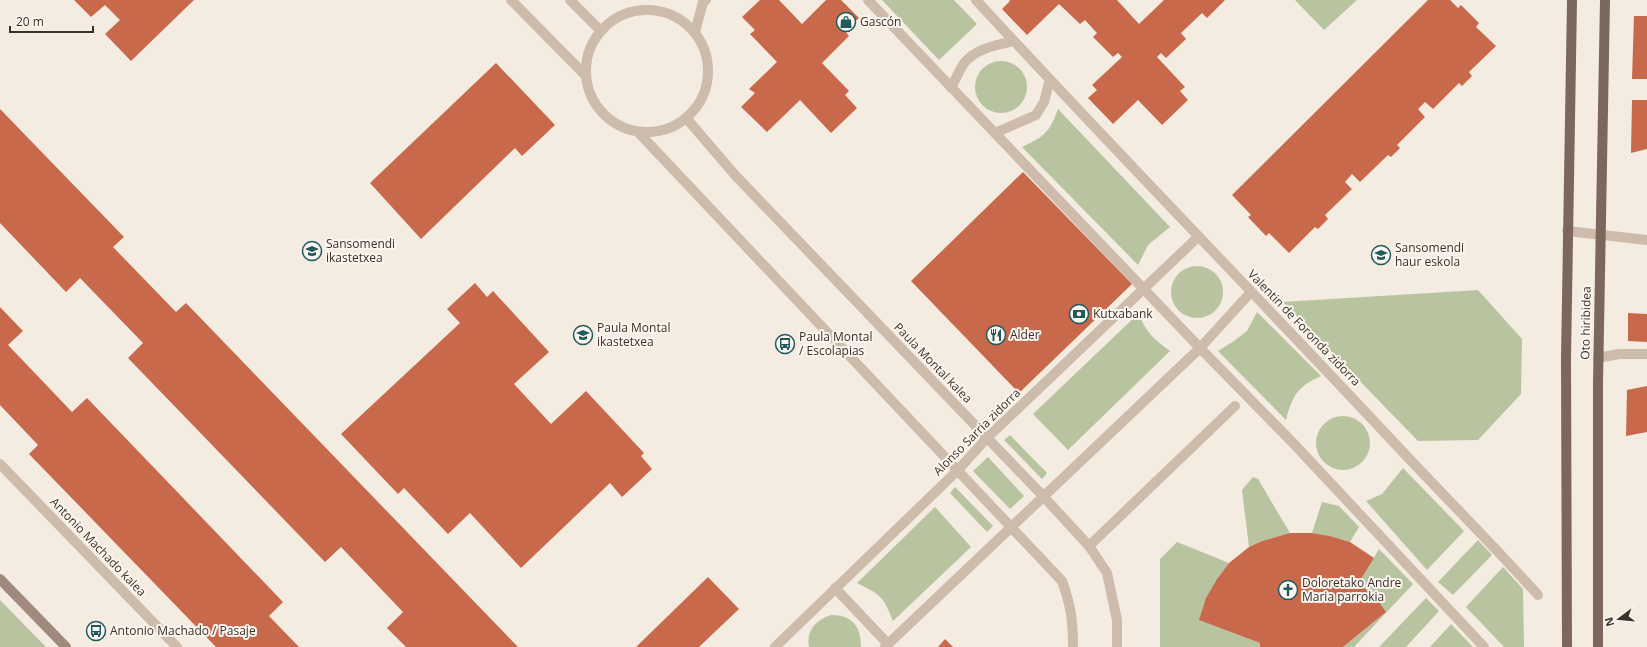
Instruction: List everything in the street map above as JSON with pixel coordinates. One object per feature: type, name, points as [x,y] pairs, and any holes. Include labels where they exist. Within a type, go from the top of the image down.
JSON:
[{"type":"main road","name":"Oto hiribidea","points":[[1567,647],[1566,359],[1572,0]]},
{"type":"main road","name":"Oto hiribidea","points":[[1598,647],[1598,358],[1604,0]]},
{"type":"main road","points":[[0,578],[66,647]]},
{"type":"street","points":[[511,0],[586,76]]},
{"type":"street","points":[[570,0],[601,31]]},
{"type":"street","points":[[642,10],[651,0]]},
{"type":"street","points":[[695,32],[704,2],[706,0]]},
{"type":"street","points":[[868,0],[1144,290],[1300,450],[1484,647]]},
{"type":"street","name":"Valentin de Foronda zidorra","points":[[976,0],[1198,237],[1506,559],[1538,595]]},
{"type":"street","points":[[642,10],[657,10],[671,14],[684,22],[695,32],[706,53],[708,77],[702,100],[687,118],[672,128],[656,132],[638,132],[621,127],[606,117],[592,99],[586,76],[589,52],[601,31],[619,17],[642,10]]},
{"type":"street","points":[[951,88],[965,63],[972,56],[982,49],[1014,41]]},
{"type":"street","points":[[995,133],[1036,115],[1044,102],[1050,79]]},
{"type":"street","name":"Paula Montal kalea","points":[[687,118],[735,175],[1043,496],[1089,546],[1107,573],[1117,620],[1117,647]]},
{"type":"street","points":[[638,132],[1062,582],[1073,620],[1073,647]]},
{"type":"street","points":[[1568,231],[1647,240]]},
{"type":"street","name":"Alonso Sarria zidorra","points":[[778,646],[835,588],[957,471],[987,438],[1198,237]]},
{"type":"street","points":[[835,588],[887,645],[1200,348],[1251,292]]},
{"type":"street","points":[[1598,358],[1619,354],[1647,354]]},
{"type":"street","points":[[1089,546],[1235,406]]},
{"type":"street","name":"Antonio Machado kalea","points":[[0,464],[177,647]]},
{"type":"green space","points":[[882,0],[954,0],[977,24],[939,60]]},
{"type":"green space","points":[[1295,0],[1357,0],[1324,30]]},
{"type":"green space","points":[[996,61],[1006,61],[1016,65],[1023,72],[1027,82],[1027,92],[1023,102],[1016,109],[1006,113],[996,113],[986,109],[979,102],[975,92],[975,82],[979,72],[986,65]]},
{"type":"green space","points":[[1058,109],[1170,227],[1148,245],[1138,265],[1022,147],[1036,140],[1049,129]]},
{"type":"green space","points":[[1192,266],[1202,266],[1216,273],[1223,287],[1223,297],[1216,311],[1202,318],[1192,318],[1182,314],[1175,307],[1171,297],[1171,287],[1175,277],[1182,270]]},
{"type":"green space","points":[[1478,290],[1522,339],[1521,394],[1478,440],[1418,441],[1283,302]]},
{"type":"green space","points":[[1257,312],[1321,376],[1301,388],[1297,393],[1291,404],[1286,420],[1218,351],[1247,331]]},
{"type":"green space","points":[[1139,313],[1144,325],[1151,335],[1170,351],[1068,450],[1033,414]]},
{"type":"green space","points":[[1343,416],[1353,418],[1362,424],[1368,433],[1370,443],[1368,453],[1362,462],[1353,468],[1343,470],[1333,468],[1324,462],[1318,453],[1316,443],[1318,433],[1324,424],[1333,418]]},
{"type":"green space","points":[[1010,435],[1047,473],[1042,479],[1004,440]]},
{"type":"green space","points":[[988,457],[1024,496],[1010,509],[973,471]]},
{"type":"green space","points":[[1403,468],[1464,531],[1427,570],[1366,501],[1382,494]]},
{"type":"green space","points":[[1253,477],[1258,479],[1290,533],[1262,541],[1249,547],[1242,490]]},
{"type":"green space","points":[[955,487],[993,526],[987,532],[950,493]]},
{"type":"green space","points":[[1322,502],[1339,506],[1359,527],[1350,542],[1330,536],[1312,533]]},
{"type":"green space","points":[[935,507],[971,547],[893,621],[884,601],[871,590],[857,583]]},
{"type":"green space","points":[[1478,540],[1492,555],[1453,595],[1438,582]]},
{"type":"green space","points":[[1177,542],[1229,563],[1211,590],[1200,620],[1260,643],[1260,647],[1160,647],[1160,559]]},
{"type":"green space","points":[[1379,549],[1413,584],[1354,647],[1343,647],[1386,612],[1375,596],[1358,584]]},
{"type":"green space","points":[[1503,567],[1523,589],[1524,647],[1504,647],[1466,607]]},
{"type":"green space","points":[[1426,598],[1439,611],[1406,647],[1379,647]]},
{"type":"green space","points":[[0,600],[46,647],[0,647]]},
{"type":"green space","points":[[831,615],[845,617],[854,623],[859,633],[861,647],[809,647],[808,641],[813,626]]},
{"type":"green space","points":[[1451,624],[1473,647],[1430,647]]},
{"type":"building","points":[[74,0],[194,0],[131,61],[105,34],[120,20],[105,5],[91,17]]},
{"type":"building","points":[[760,0],[779,0],[802,24],[826,0],[841,0],[859,18],[845,31],[849,36],[822,63],[849,91],[845,95],[857,108],[831,133],[800,100],[767,132],[741,107],[755,93],[749,89],[777,62],[750,34],[755,30],[742,17]]},
{"type":"building","points":[[1009,0],[1117,0],[1139,24],[1164,0],[1225,0],[1207,18],[1202,13],[1181,33],[1186,39],[1166,58],[1161,53],[1157,57],[1185,87],[1180,91],[1188,100],[1162,125],[1138,100],[1113,124],[1088,98],[1097,90],[1092,85],[1122,57],[1118,53],[1113,57],[1093,37],[1097,33],[1085,20],[1080,24],[1059,4],[1027,35],[1002,9],[1010,1]]},
{"type":"building","points":[[1428,0],[1450,0],[1458,8],[1461,5],[1479,23],[1476,27],[1496,46],[1469,72],[1472,76],[1462,86],[1459,83],[1433,109],[1425,102],[1418,109],[1425,117],[1397,145],[1400,148],[1391,157],[1388,155],[1360,182],[1352,174],[1345,182],[1352,189],[1325,215],[1328,219],[1318,229],[1315,227],[1289,253],[1269,233],[1266,236],[1248,217],[1251,215],[1232,195]]},
{"type":"building","points":[[1634,16],[1647,16],[1647,79],[1632,79]]},
{"type":"building","points":[[496,63],[555,125],[522,156],[515,148],[421,239],[370,183]]},
{"type":"building","points":[[1632,100],[1647,100],[1647,149],[1631,153]]},
{"type":"building","points":[[0,109],[124,237],[113,247],[176,312],[186,303],[518,647],[406,647],[387,628],[403,612],[341,547],[325,562],[128,358],[143,343],[80,278],[66,292],[0,223]]},
{"type":"building","points":[[1023,172],[1132,284],[1019,393],[911,281]]},
{"type":"building","points":[[475,283],[487,297],[493,291],[549,352],[514,384],[551,424],[586,391],[644,453],[641,456],[652,469],[622,497],[610,483],[521,568],[470,513],[448,534],[404,488],[398,494],[341,434],[460,323],[447,309]]},
{"type":"building","points":[[0,307],[23,331],[8,345],[72,412],[87,398],[283,602],[269,616],[299,647],[216,647],[29,454],[38,445],[0,405]]},
{"type":"building","points":[[1628,313],[1647,314],[1647,342],[1628,341]]},
{"type":"building","points":[[1647,386],[1647,432],[1626,436],[1627,390]]},
{"type":"building","name":"Doloretako Andre Maria parrokia","points":[[1290,533],[1312,533],[1330,536],[1350,542],[1374,558],[1358,584],[1375,596],[1386,612],[1343,647],[1260,647],[1260,643],[1199,620],[1206,598],[1217,579],[1229,563],[1249,547],[1262,541]]},
{"type":"building","points":[[708,577],[739,609],[699,647],[636,647]]},
{"type":"building","points":[[945,639],[953,647],[938,647]]},
{"type":"place","name":"Gascón","points":[[846,22]]},
{"type":"place","name":"Sansomendi ikastetxea","points":[[312,251]]},
{"type":"place","name":"Sansomendi haur eskola","points":[[1381,255]]},
{"type":"place","name":"Kutxabank","points":[[1079,314]]},
{"type":"place","name":"Paula Montal ikastetxea","points":[[583,335]]},
{"type":"place","name":"Alder","points":[[996,335]]},
{"type":"place","name":"Paula Montal / Escolapias","points":[[785,344]]},
{"type":"place","name":"Doloretako Andre Maria parrokia","points":[[1288,590]]},
{"type":"place","name":"Antonio Machado / Pasaje","points":[[96,631]]}]
